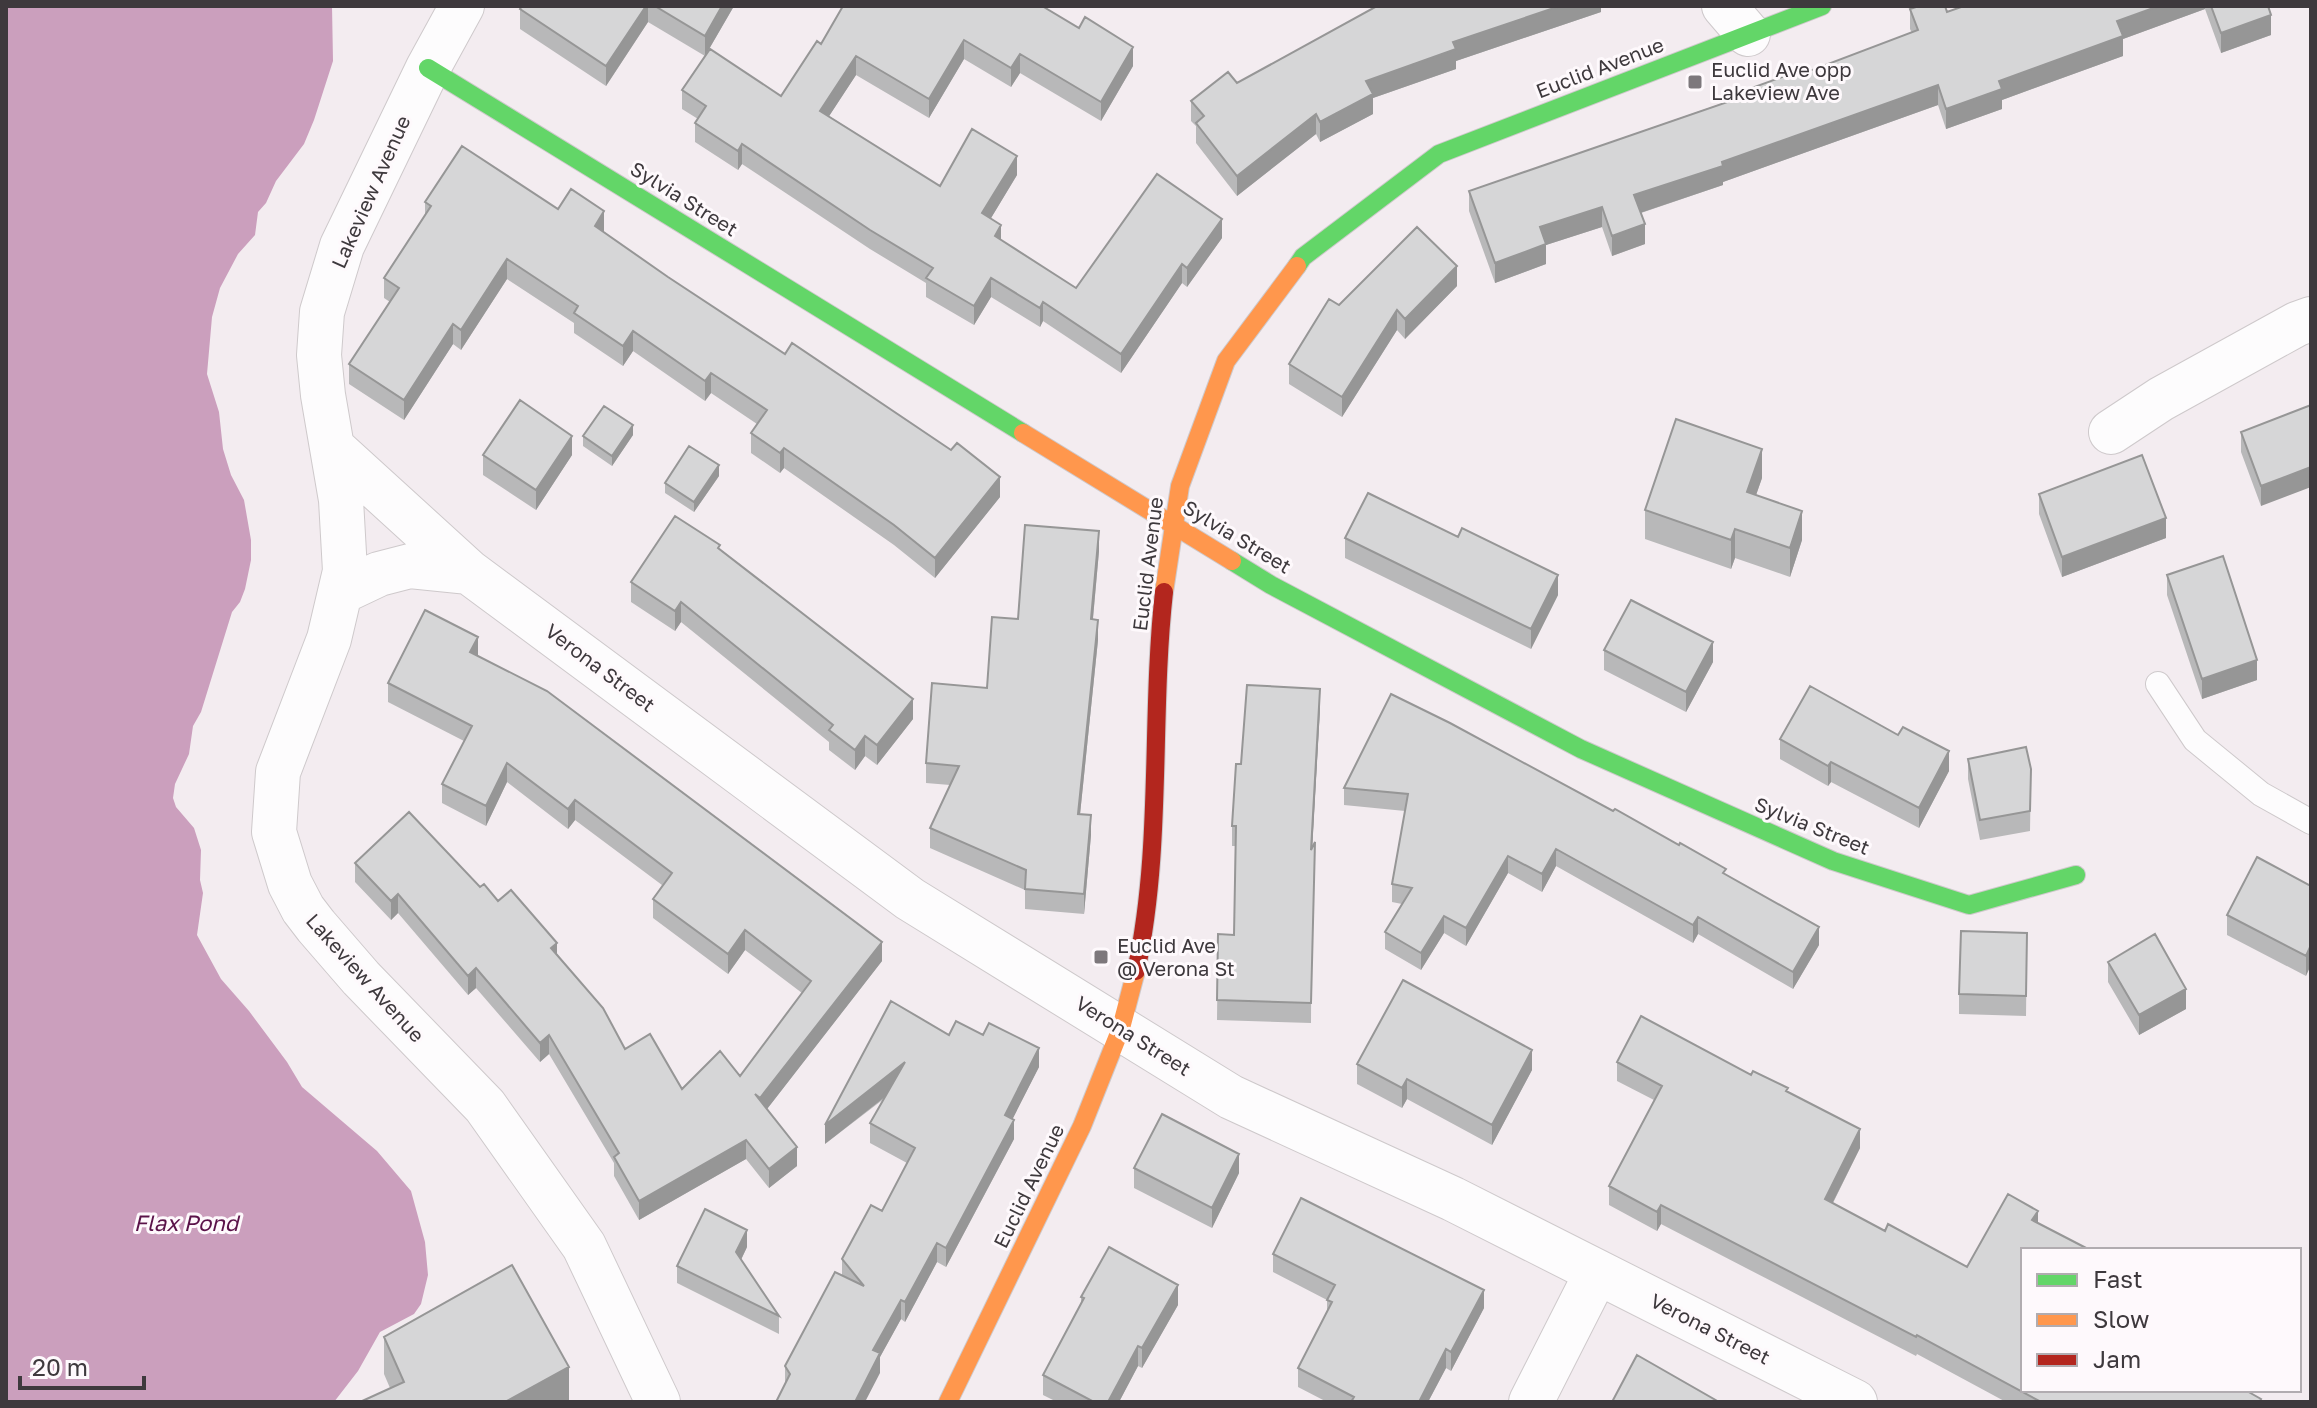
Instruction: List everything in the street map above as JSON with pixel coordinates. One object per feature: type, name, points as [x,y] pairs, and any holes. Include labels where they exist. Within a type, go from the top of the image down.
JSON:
[{"type":"street","name":"Lakeview Avenue","points":[[462,6],[428,68],[342,246],[322,312],[319,355],[334,449],[345,571],[318,672],[293,727],[278,772],[274,832],[290,884],[309,918],[361,978],[485,1106],[584,1246],[658,1402]]},
{"type":"street","name":"Euclid Avenue","points":[[948,1402],[1082,1126],[1121,1028],[1140,955],[1146,915],[1163,595],[1180,486],[1226,361],[1303,257],[1439,154],[1736,20],[1822,6]]},
{"type":"street","name":"Sylvia Street","points":[[428,68],[1271,585],[1581,749],[1833,861],[1969,905],[2076,875]]},
{"type":"street","points":[[2111,432],[2161,399],[2311,319]]},
{"type":"street","name":"Verona Street","points":[[334,449],[469,572],[910,899],[1231,1097],[1453,1199],[1855,1402]]},
{"type":"street","points":[[341,592],[379,574],[410,566],[469,572]]},
{"type":"street","points":[[1531,1402],[1597,1272]]},
{"type":"lane","points":[[2158,684],[2195,740],[2261,794],[2311,822]]},
{"type":"water","name":"Flax Pond","points":[[6,6],[332,6],[333,61],[314,120],[304,144],[276,181],[258,212],[255,235],[238,254],[220,288],[212,317],[207,374],[219,412],[223,449],[231,475],[244,500],[251,560],[245,589],[232,612],[201,712],[193,726],[189,754],[175,784],[173,798],[176,807],[194,828],[201,850],[203,893],[197,935],[221,979],[249,1011],[302,1087],[377,1151],[411,1191],[425,1242],[428,1275],[421,1304],[414,1314],[380,1332],[358,1371],[334,1402],[6,1402]]},
{"type":"building","points":[[522,6],[646,6],[606,66],[520,9]]},
{"type":"building","points":[[655,6],[722,6],[705,36]]},
{"type":"building","points":[[843,6],[1042,6],[1079,28],[1085,17],[1133,47],[1101,102],[1020,54],[1011,68],[964,40],[929,99],[856,56],[820,111],[940,186],[972,129],[1017,156],[982,213],[1001,225],[995,236],[1076,288],[1157,174],[1222,219],[1187,268],[1182,264],[1121,354],[1043,302],[1040,308],[991,278],[974,306],[926,278],[933,268],[870,230],[742,144],[738,151],[695,123],[706,106],[682,90],[710,49],[781,96],[817,41],[821,44]]},
{"type":"building","points":[[1377,6],[1560,6],[1453,42],[1456,49],[1366,81],[1373,94],[1320,122],[1316,114],[1237,176],[1196,123],[1204,116],[1191,101],[1228,72],[1237,83]]},
{"type":"building","points":[[1945,6],[1947,12],[1964,6],[2159,6],[2117,21],[2123,36],[1999,81],[2002,89],[1946,109],[1938,85],[1722,162],[1723,166],[1634,195],[1645,224],[1612,236],[1602,207],[1540,227],[1546,244],[1495,263],[1469,191],[1748,95],[1746,90],[1793,73],[1794,77],[1918,30],[1910,9]]},
{"type":"building","points":[[2211,6],[2268,6],[2271,15],[2221,33]]},
{"type":"building","points":[[462,146],[558,209],[571,189],[604,211],[595,226],[668,277],[785,354],[792,343],[951,450],[957,443],[1000,477],[935,558],[894,525],[784,448],[780,453],[751,433],[767,410],[711,373],[705,381],[633,331],[623,346],[574,313],[578,306],[507,259],[461,330],[453,324],[404,400],[349,364],[399,288],[384,278],[431,206],[425,202]]},
{"type":"building","points":[[1417,227],[1457,266],[1405,319],[1397,310],[1342,397],[1289,364],[1329,299],[1339,305]]},
{"type":"building","points":[[520,400],[572,436],[536,490],[483,455]]},
{"type":"building","points":[[2311,405],[2311,467],[2261,486],[2241,432]]},
{"type":"building","points":[[604,406],[633,425],[612,456],[583,436]]},
{"type":"building","points":[[1676,419],[1762,449],[1747,492],[1802,511],[1790,548],[1735,529],[1731,540],[1645,510]]},
{"type":"building","points":[[689,446],[719,465],[694,502],[665,483]]},
{"type":"building","points":[[2142,455],[2166,518],[2062,557],[2039,494]]},
{"type":"building","points":[[1368,493],[1458,537],[1462,528],[1558,575],[1531,629],[1345,538]]},
{"type":"building","points":[[675,516],[720,545],[718,548],[913,699],[877,745],[865,736],[855,750],[829,730],[833,725],[681,602],[675,611],[631,582]]},
{"type":"building","points":[[1025,525],[1099,531],[1091,619],[1098,620],[1078,814],[1091,815],[1084,894],[1025,889],[1026,870],[930,828],[959,766],[926,763],[932,683],[987,688],[992,617],[1018,619]]},
{"type":"building","points":[[2223,556],[2257,660],[2202,679],[2167,575]]},
{"type":"building","points":[[1631,600],[1713,642],[1686,692],[1604,650]]},
{"type":"building","points":[[425,610],[478,637],[470,652],[547,691],[882,942],[760,1098],[755,1094],[797,1147],[769,1169],[746,1140],[639,1201],[614,1157],[619,1153],[549,1035],[540,1043],[476,968],[468,976],[398,894],[391,901],[355,863],[409,812],[480,887],[484,884],[498,901],[511,890],[557,943],[551,948],[603,1008],[625,1049],[650,1034],[682,1089],[720,1051],[740,1076],[811,981],[745,930],[728,954],[653,899],[672,873],[575,800],[568,809],[507,763],[486,806],[442,784],[472,726],[388,683]]},
{"type":"building","points":[[1247,685],[1320,689],[1311,850],[1315,842],[1311,1003],[1217,1000],[1218,934],[1234,935],[1236,826],[1232,826],[1236,764],[1241,764]]},
{"type":"building","points":[[1810,686],[1898,735],[1903,727],[1949,751],[1919,808],[1831,762],[1828,766],[1780,739]]},
{"type":"building","points":[[1391,694],[1680,843],[1726,869],[1723,873],[1819,927],[1793,972],[1698,917],[1693,925],[1556,849],[1542,874],[1508,856],[1466,928],[1444,916],[1421,953],[1385,932],[1412,888],[1392,884],[1408,794],[1344,788]]},
{"type":"building","points":[[2026,747],[2031,769],[2030,811],[1980,820],[1968,759]]},
{"type":"building","points":[[2257,857],[2311,886],[2311,945],[2306,956],[2227,915]]},
{"type":"building","points":[[1961,931],[2027,933],[2026,996],[1959,994]]},
{"type":"building","points":[[2155,934],[2186,989],[2139,1015],[2108,962]]},
{"type":"building","points":[[1403,980],[1532,1050],[1492,1125],[1407,1079],[1402,1088],[1357,1064]]},
{"type":"building","points":[[891,1001],[949,1035],[956,1021],[983,1035],[989,1023],[1039,1048],[1005,1115],[1014,1120],[946,1248],[937,1243],[905,1302],[901,1300],[873,1350],[880,1353],[855,1402],[776,1402],[790,1374],[785,1366],[835,1272],[864,1286],[842,1259],[871,1205],[882,1211],[915,1148],[870,1123],[905,1062],[825,1125]]},
{"type":"building","points":[[1641,1016],[1751,1075],[1753,1071],[1788,1088],[1786,1091],[1860,1129],[1825,1199],[1885,1231],[1888,1224],[1967,1267],[2008,1194],[2038,1211],[2032,1220],[2086,1248],[2021,1248],[2021,1391],[1661,1205],[1657,1212],[1609,1186],[1662,1086],[1617,1062]]},
{"type":"building","points":[[1162,1114],[1239,1154],[1212,1208],[1134,1168]]},
{"type":"building","points":[[1301,1198],[1484,1290],[1451,1352],[1446,1349],[1419,1402],[1351,1402],[1354,1397],[1298,1368],[1332,1302],[1327,1300],[1335,1285],[1273,1254]]},
{"type":"building","points":[[705,1209],[747,1230],[736,1252],[779,1316],[677,1266]]},
{"type":"building","points":[[1109,1247],[1178,1285],[1142,1348],[1138,1346],[1108,1402],[1094,1402],[1043,1375]]},
{"type":"building","points":[[512,1265],[569,1367],[505,1402],[360,1402],[404,1382],[384,1337]]},
{"type":"building","points":[[1637,1355],[1719,1402],[1612,1402]]},
{"type":"building","points":[[2022,1392],[2249,1392],[2261,1399],[2259,1402],[2041,1402]]},
{"type":"traffic: fast","points":[[1297,266],[1303,257],[1439,154],[1822,6]]},
{"type":"traffic: fast","points":[[428,68],[1023,433]]},
{"type":"traffic: fast","points":[[1232,561],[1271,585],[1581,749],[1833,861],[1969,905],[2076,875]]},
{"type":"traffic: slow","points":[[1164,592],[1180,486],[1226,361],[1297,266]]},
{"type":"traffic: slow","points":[[1023,433],[1232,561]]},
{"type":"traffic: slow","points":[[948,1402],[1082,1126],[1121,1028],[1136,971]]},
{"type":"traffic: jam","points":[[1136,971],[1150,877],[1164,592]]},
{"type":"place","name":"Euclid Ave opp Lakeview Ave","points":[[1695,82]]},
{"type":"place","name":"Euclid Ave @ Verona St","points":[[1101,957]]}]
